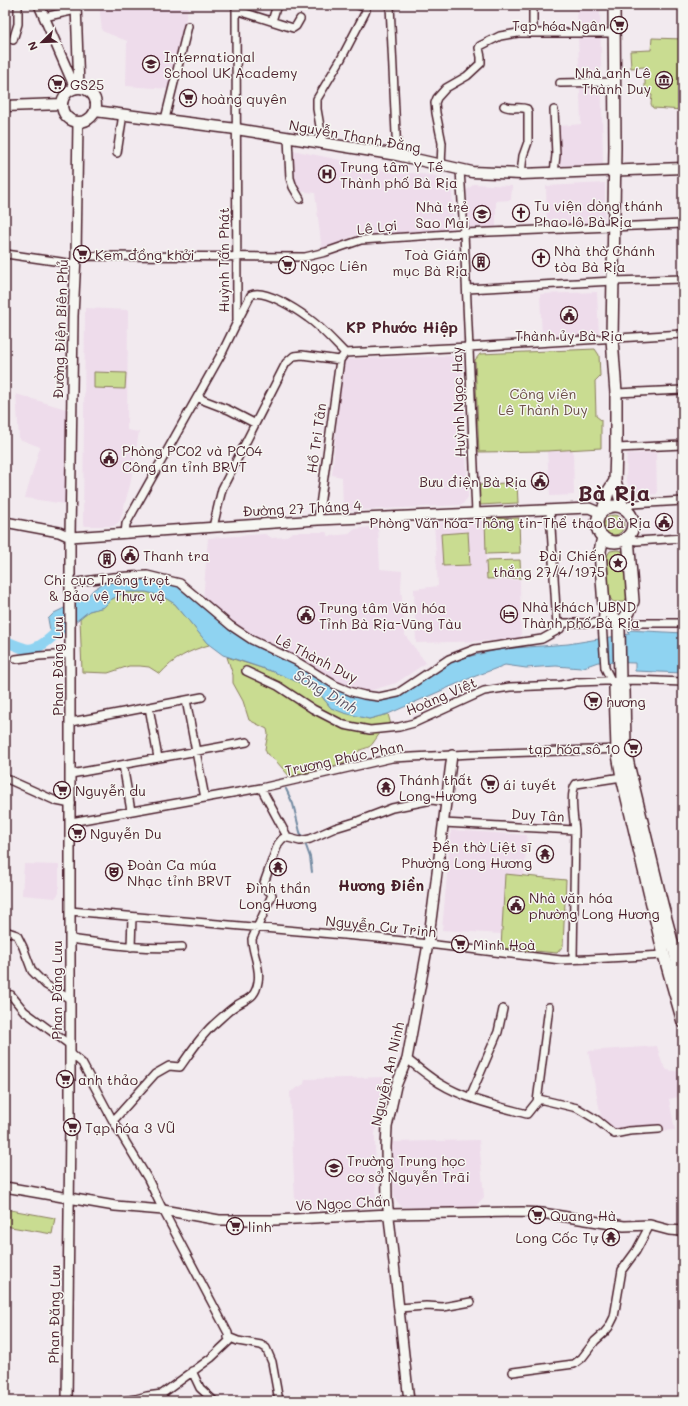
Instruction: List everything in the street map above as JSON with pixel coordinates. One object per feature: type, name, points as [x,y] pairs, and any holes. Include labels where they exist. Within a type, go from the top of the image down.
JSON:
[{"type":"main road","points":[[614,5],[615,171],[612,339],[616,393],[615,481],[625,509],[633,520],[633,526],[628,536],[619,542],[608,540],[603,537],[597,523],[608,492],[615,481]]},
{"type":"main road","points":[[77,88],[87,90],[93,96],[96,105],[95,111],[87,120],[78,122],[67,117],[63,112],[62,104],[65,95],[70,90],[77,88]]},
{"type":"main road","points":[[5,106],[62,104]]},
{"type":"main road","name":"Nguyễn Thanh Đằng","points":[[95,111],[236,129],[397,155],[460,170],[495,174],[683,168]]},
{"type":"main road","points":[[602,512],[613,506],[625,509]]},
{"type":"main road","points":[[628,536],[633,601],[629,612],[620,626],[619,668],[615,684],[622,777],[664,954],[683,1022]]},
{"type":"main road","points":[[603,537],[600,551],[604,606],[620,626]]},
{"type":"main road","points":[[621,749],[660,896],[680,955],[683,983]]},
{"type":"main road","points":[[664,954],[680,955]]},
{"type":"street","points":[[13,40],[18,24],[18,5]]},
{"type":"street","points":[[39,5],[77,88]]},
{"type":"street","points":[[272,21],[277,5]]},
{"type":"street","points":[[323,144],[317,99],[365,14],[365,8],[358,5]]},
{"type":"street","points":[[390,5],[397,155]]},
{"type":"street","points":[[533,5],[534,33]]},
{"type":"street","points":[[44,17],[76,7],[77,88]]},
{"type":"street","points":[[236,8],[293,28],[300,19]]},
{"type":"street","name":"Huỳnh Tấn Phát","points":[[125,534],[126,524],[223,351],[237,322],[236,8]]},
{"type":"street","points":[[165,119],[188,26]]},
{"type":"street","points":[[441,166],[442,143],[435,103],[437,98],[446,88],[467,76],[481,64],[482,60],[479,48],[480,46],[493,39],[508,34],[614,33]]},
{"type":"street","points":[[560,83],[614,82]]},
{"type":"street","points":[[504,106],[512,109],[524,108],[527,109],[528,112],[528,142],[523,156],[522,174]]},
{"type":"street","points":[[554,110],[556,155],[554,173]]},
{"type":"street","points":[[117,153],[123,114]]},
{"type":"street","name":"Đường Điện Biên Phủ","points":[[70,581],[73,316],[78,122]]},
{"type":"street","points":[[288,138],[290,178],[300,199]]},
{"type":"street","name":"Huỳnh Ngọc Hay","points":[[460,170],[467,289],[476,513]]},
{"type":"street","name":"Lê Lợi","points":[[6,254],[75,260],[236,256],[305,257],[326,252],[361,240],[464,232],[683,224]]},
{"type":"street","points":[[467,289],[613,281],[683,279]]},
{"type":"street","points":[[237,322],[251,295],[257,293],[271,297],[308,318],[345,352],[469,347],[683,334]]},
{"type":"street","points":[[213,527],[222,489],[254,423],[286,363],[294,356],[302,354],[340,360],[345,352]]},
{"type":"street","name":"Hồ Tri Tân","points":[[318,520],[340,360]]},
{"type":"street","points":[[616,393],[683,390]]},
{"type":"street","points":[[198,396],[202,400],[229,410],[254,423]]},
{"type":"street","points":[[616,448],[683,445]]},
{"type":"street","points":[[625,509],[632,504],[683,501]]},
{"type":"street","name":"Đường 27 Tháng 4","points":[[5,522],[59,532],[70,537],[318,520],[550,511],[589,508],[602,512]]},
{"type":"street","points":[[550,511],[559,625]]},
{"type":"street","points":[[628,536],[632,540],[637,541],[683,538]]},
{"type":"street","name":"Lê Thành Duy","points":[[70,581],[146,575],[180,584],[231,626],[252,640],[296,661],[335,685],[352,692],[379,697],[398,693],[449,659],[476,649],[542,639],[559,625],[620,626],[683,623]]},
{"type":"street","name":"Phan Đăng Lưu","points":[[67,1401],[71,804],[70,581]]},
{"type":"street","points":[[604,606],[602,626],[605,668],[615,684]]},
{"type":"street","points":[[16,659],[70,653]]},
{"type":"street","name":"Hoàng Việt","points":[[246,671],[278,686],[313,709],[344,724],[370,730],[399,727],[414,723],[484,691],[510,687],[561,685],[576,682],[615,684],[683,682]]},
{"type":"street","points":[[71,722],[202,697]]},
{"type":"street","points":[[186,700],[205,798]]},
{"type":"street","points":[[149,707],[158,758]]},
{"type":"street","points":[[71,774],[247,742]]},
{"type":"street","name":"Trương Phúc Phan","points":[[70,822],[261,788],[392,758],[621,749]]},
{"type":"street","name":"Nguyễn An Ninh","points":[[409,1401],[389,1214],[386,1147],[387,1126],[396,1086],[406,1059],[428,944],[452,755]]},
{"type":"street","points":[[123,764],[131,811]]},
{"type":"street","points":[[575,830],[572,793],[574,786],[576,784],[622,777]]},
{"type":"street","points":[[5,778],[56,801],[71,804]]},
{"type":"street","points":[[261,788],[288,838]]},
{"type":"street","points":[[113,1121],[155,1074],[169,1066],[180,1067],[213,1025],[234,1007],[251,997],[256,991],[259,980],[252,939],[272,895],[265,888],[264,883],[279,842],[282,839],[285,837],[300,841],[310,839],[335,828],[392,808],[432,800],[446,802]]},
{"type":"street","name":"Duy Tân","points":[[443,823],[575,830],[573,960]]},
{"type":"street","name":"Nguyễn Cư Trinh","points":[[70,911],[378,938],[573,960],[664,954]]},
{"type":"street","points":[[130,947],[132,917]]},
{"type":"street","points":[[5,931],[17,934],[32,971],[46,985],[70,999]]},
{"type":"street","points":[[70,938],[130,947],[182,947]]},
{"type":"street","points":[[11,995],[24,1011],[70,1049],[82,1063],[113,1121],[148,1179],[228,1333],[229,1341],[211,1358],[162,1394],[122,1401]]},
{"type":"street","points":[[537,1102],[550,1007]]},
{"type":"street","points":[[470,1097],[498,1032],[503,1009]]},
{"type":"street","points":[[406,1059],[439,1083],[470,1097],[527,1114],[539,1098],[577,1108],[597,1120],[614,1134],[629,1131],[659,1130]]},
{"type":"street","name":"Võ Ngọc Chấn","points":[[5,1188],[115,1206],[163,1210],[211,1219],[305,1220],[389,1214],[542,1213],[624,1226],[650,1225],[669,1230],[683,1231]]},
{"type":"street","points":[[512,1372],[574,1364],[582,1358],[595,1341],[604,1333],[614,1317],[622,1270],[636,1251],[650,1225]]},
{"type":"street","points":[[399,1308],[426,1306],[443,1308],[471,1302]]},
{"type":"street","points":[[228,1336],[238,1341],[261,1345],[266,1348],[272,1362],[279,1401]]},
{"type":"street","points":[[192,1372],[200,1388],[214,1401]]},
{"type":"street","points":[[157,1395],[167,1401]]},
{"type":"shaded area","name":"International School UK Academy","points":[[99,5],[189,5],[169,89],[126,86],[127,41],[102,31]]},
{"type":"shaded area","points":[[577,5],[600,5],[603,164],[560,166],[560,126],[581,124]]},
{"type":"shaded area","points":[[292,150],[364,165],[397,174],[412,173],[437,176],[449,184],[452,191],[454,229],[353,236],[322,251],[315,193],[298,191],[293,183]]},
{"type":"shaded area","points":[[605,183],[605,223],[547,226],[546,186]]},
{"type":"shaded area","name":"Nhà trẻ Sao Mai","points":[[474,184],[512,186],[511,200],[496,201],[496,228],[468,229],[467,190]]},
{"type":"shaded area","name":"Thành ủy Bà Rịa","points":[[597,292],[599,336],[542,338],[540,294]]},
{"type":"shaded area","points":[[85,308],[128,310],[127,430],[139,432],[130,485],[120,521],[114,526],[85,526],[83,520]]},
{"type":"shaded area","points":[[454,356],[462,363],[468,497],[462,505],[343,511],[342,477],[332,475],[342,363],[347,359]]},
{"type":"shaded area","points":[[16,394],[66,409],[65,504],[25,498],[40,447],[19,439]]},
{"type":"shaded area","points":[[573,449],[574,495],[550,496],[547,451]]},
{"type":"shaded area","points":[[656,452],[657,494],[632,496],[626,479],[627,454]]},
{"type":"shaded area","points":[[485,519],[487,580],[520,580],[521,640],[416,643],[414,589],[438,586],[434,523]]},
{"type":"shaded area","name":"Trung tâm Văn hóa Tỉnh Bà Rịa-Vũng Tàu","points":[[378,526],[380,569],[402,571],[401,587],[405,635],[426,663],[396,683],[366,692],[347,687],[242,631],[203,600],[208,538],[265,534],[272,538],[285,537],[293,532],[326,532],[329,536],[349,534],[355,529]]},
{"type":"shaded area","points":[[451,830],[527,835],[524,876],[505,875],[501,934],[442,930]]},
{"type":"shaded area","points":[[24,864],[59,865],[59,893],[55,898],[22,895]]},
{"type":"shaded area","points":[[657,1046],[662,1063],[667,1070],[682,1072],[683,1096],[669,1099],[675,1130],[621,1133],[603,1127],[588,1051]]},
{"type":"shaded area","name":"Trường Trung học cơ sở Nguyễn Trãi","points":[[389,1077],[379,1111],[375,1134],[376,1203],[373,1208],[304,1210],[295,1202],[290,1092],[304,1084],[305,1079]]},
{"type":"shaded area","points":[[479,1140],[484,1197],[474,1208],[402,1207],[394,1198],[392,1142]]},
{"type":"green space","name":"Nhà anh Lê Thành Duy","points":[[652,38],[683,39],[683,110],[653,108],[651,104],[652,95],[645,93],[645,67],[631,68],[630,51],[651,50]]},
{"type":"green space","name":"Công viên Lê Thành Duy","points":[[595,349],[599,355],[600,376],[595,381],[596,416],[601,420],[601,448],[547,451],[479,452],[475,360],[480,354]]},
{"type":"green space","points":[[94,372],[126,373],[125,389],[94,388]]},
{"type":"green space","points":[[517,482],[518,503],[480,505],[479,485]]},
{"type":"green space","points":[[614,515],[621,518],[624,525],[621,532],[614,535],[607,532],[604,525],[607,518]]},
{"type":"green space","points":[[519,518],[520,553],[486,554],[485,519]]},
{"type":"green space","points":[[468,532],[470,565],[443,566],[441,534]]},
{"type":"green space","points":[[610,551],[622,551],[625,556],[627,597],[624,602],[613,602],[609,596],[607,556]]},
{"type":"green space","points":[[520,560],[521,578],[487,579],[486,561]]},
{"type":"green space","points":[[126,592],[146,592],[162,596],[175,604],[209,645],[182,656],[170,664],[160,674],[149,667],[140,666],[129,666],[108,673],[82,672],[80,618],[89,611],[104,607],[112,599]]},
{"type":"green space","points":[[227,657],[274,672],[308,686],[319,693],[331,708],[369,719],[388,714],[391,725],[380,733],[371,746],[358,752],[356,755],[356,760],[290,777],[276,761],[267,754],[265,749],[268,734],[267,729],[249,720],[243,701],[233,683],[233,675]]},
{"type":"green space","points":[[505,874],[566,880],[563,946],[557,953],[501,948]]},
{"type":"green space","points":[[5,1209],[55,1218],[52,1234],[5,1226]]},
{"type":"water","name":"Sông Dinh","points":[[144,578],[179,587],[228,627],[258,648],[296,664],[337,689],[363,699],[377,699],[397,696],[412,688],[436,669],[462,658],[502,649],[568,644],[629,634],[628,630],[683,633],[683,673],[635,671],[635,663],[598,662],[581,668],[556,666],[526,668],[505,665],[468,679],[388,714],[369,719],[331,708],[319,693],[307,686],[274,672],[223,655],[207,643],[175,604],[162,596],[146,592],[126,592],[112,599],[104,607],[89,611],[60,634],[50,630],[48,619],[54,613],[87,597],[93,590],[102,584]]},
{"type":"waterway","name":"Sông Dinh","points":[[5,641],[26,649],[31,649],[42,644],[67,623]]},
{"type":"waterway","points":[[286,789],[293,804],[303,839]]},
{"type":"waterway","points":[[305,843],[310,857],[312,872]]},
{"type":"place","name":"Tạp hóa Ngân","points":[[619,25]]},
{"type":"place","name":"International School UK Academy","points":[[151,64]]},
{"type":"place","name":"Nhà anh Lê Thành Duy","points":[[664,80]]},
{"type":"place","name":"GS25","points":[[57,84]]},
{"type":"place","name":"hoàng quyên","points":[[188,98]]},
{"type":"place","name":"Trung tâm Y Tế Thành phố Bà Rịa","points":[[327,174]]},
{"type":"place","name":"Tu viện dòng thánh Phao lô Bà Rịa","points":[[521,213]]},
{"type":"place","name":"Nhà trẻ Sao Mai","points":[[482,214]]},
{"type":"place","name":"Kem đồng khởi","points":[[82,254]]},
{"type":"place","name":"Nhà thờ Chánh tòa Bà Rịa","points":[[541,258]]},
{"type":"place","name":"Toà Giám mục Bà Rịa","points":[[481,262]]},
{"type":"place","name":"Ngọc Liên","points":[[287,265]]},
{"type":"place","name":"Thành ủy Bà Rịa","points":[[569,315]]},
{"type":"place","name":"Phòng PC02 và PC04 Công an tỉnh BRVT","points":[[109,458]]},
{"type":"place","name":"Bưu điện Bà Rịa","points":[[540,481]]},
{"type":"place","name":"Phòng Văn hóa-Thông tin-Thể thao Bà Rịa","points":[[664,522]]},
{"type":"place","name":"Thanh tra","points":[[130,555]]},
{"type":"place","name":"Chi cục Trồng trọt & Bảo vệ Thực vậ","points":[[107,559]]},
{"type":"place","name":"Đài Chiến thắng 27/4/1975","points":[[618,563]]},
{"type":"place","name":"Nhà khách UBND Thành phố Bà Rịa","points":[[509,614]]},
{"type":"place","name":"Trung tâm Văn hóa Tỉnh Bà Rịa-Vũng Tàu","points":[[306,615]]},
{"type":"place","name":"hương","points":[[593,701]]},
{"type":"place","name":"tạp hóa sô 10","points":[[633,748]]},
{"type":"place","name":"ái tuyết","points":[[490,784]]},
{"type":"place","name":"Thánh thất Long Hương","points":[[386,787]]},
{"type":"place","name":"Nguyễn du","points":[[62,790]]},
{"type":"place","name":"Nguyễn Du","points":[[77,833]]},
{"type":"place","name":"Đền thờ Liệt sĩ Phường Long Hương","points":[[545,854]]},
{"type":"place","name":"Đình thần Long Hương","points":[[278,867]]},
{"type":"place","name":"Đoàn Ca múa Nhạc tỉnh BRVT","points":[[114,872]]},
{"type":"place","name":"Nhà văn hóa phường Long Hương","points":[[516,905]]},
{"type":"place","name":"Mình Hoà","points":[[460,944]]},
{"type":"place","name":"anh thảo","points":[[65,1079]]},
{"type":"place","name":"Tạp hóa 3 VŨ","points":[[72,1127]]},
{"type":"place","name":"Trường Trung học cơ sở Nguyễn Trãi","points":[[334,1168]]},
{"type":"place","name":"Quang Hà","points":[[537,1215]]},
{"type":"place","name":"linh","points":[[235,1226]]},
{"type":"place","name":"Long Cốc Tự","points":[[611,1237]]},
{"type":"district","name":"KP Phước Hiệp","points":[[402,327]]},
{"type":"district","name":"Bà Rịa","points":[[614,492]]},
{"type":"district","name":"Hương Điền","points":[[381,885]]}]
